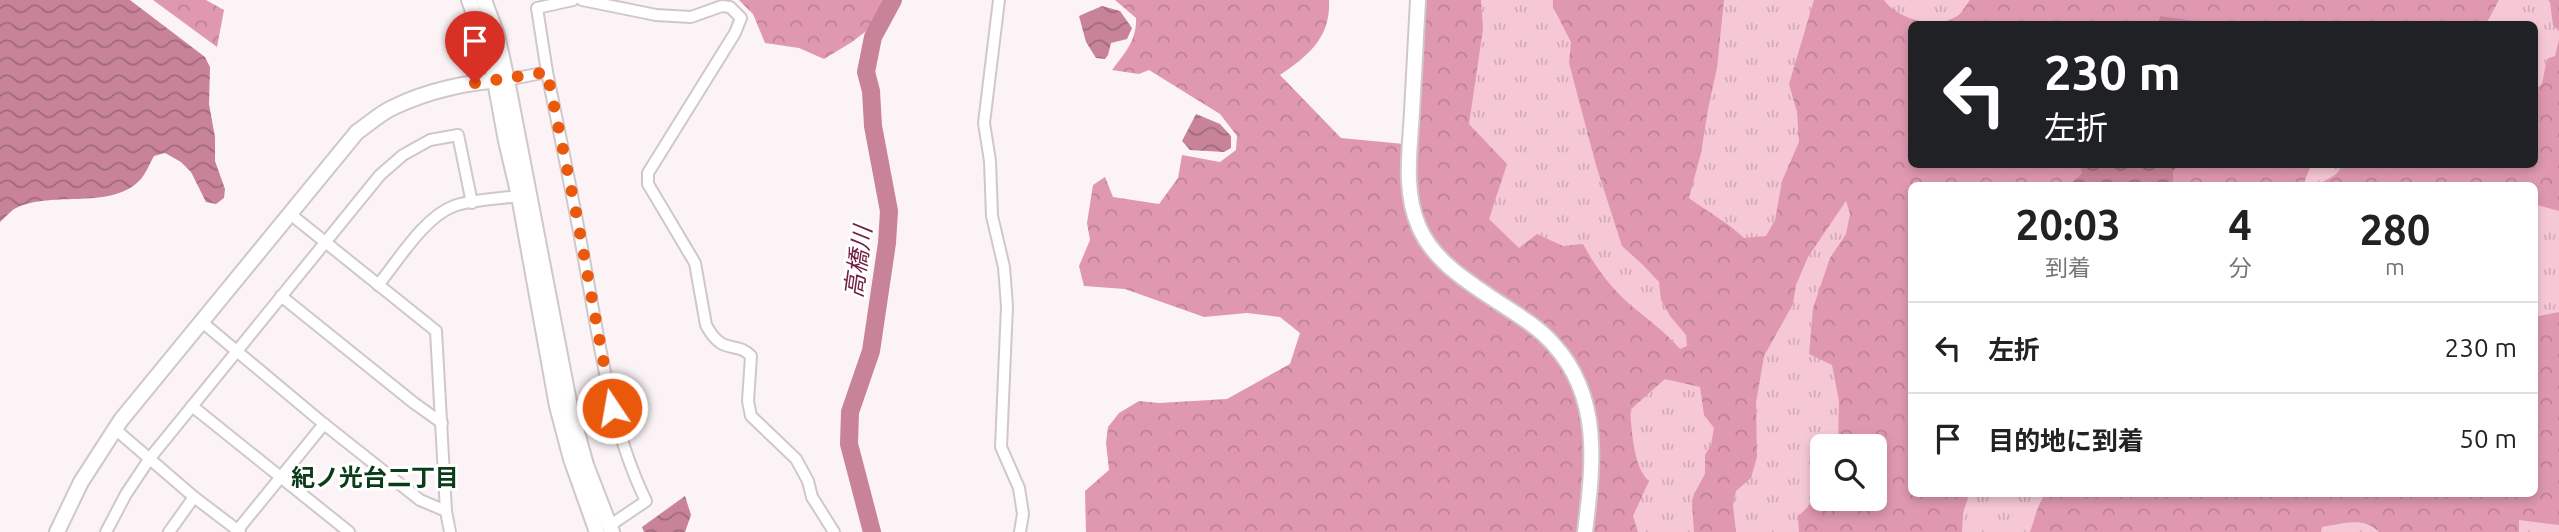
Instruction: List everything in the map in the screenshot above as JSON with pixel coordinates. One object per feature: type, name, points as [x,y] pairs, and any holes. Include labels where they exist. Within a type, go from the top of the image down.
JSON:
[{"type":"street","points":[[469,0],[501,80],[570,407],[606,530]]},
{"type":"street","points":[[484,0],[497,35],[501,80],[519,196],[557,406],[571,459],[606,530]]},
{"type":"street","points":[[573,0],[537,8],[612,408],[633,474],[646,501],[606,530]]},
{"type":"street","points":[[582,0],[656,15],[691,17],[722,6],[730,7],[741,18],[735,33],[648,173],[648,184],[695,263],[706,325],[711,334],[718,343],[746,351],[751,356],[748,401],[751,416],[796,459],[808,481],[812,497],[834,532]]},
{"type":"street","points":[[999,0],[984,123],[990,161],[992,216],[1004,267],[1007,306],[1002,447],[1018,488],[1023,514],[1020,532]]},
{"type":"street","points":[[1418,0],[1408,184],[1415,218],[1427,243],[1450,268],[1533,326],[1553,344],[1569,365],[1588,409],[1592,436],[1593,454],[1585,532]]},
{"type":"street","points":[[57,532],[81,482],[115,429],[346,143],[382,113],[426,95],[547,72]]},
{"type":"street","points":[[106,532],[126,494],[150,458],[392,163],[430,140],[458,135],[472,203]]},
{"type":"street","points":[[378,285],[432,219],[455,206],[519,196]]},
{"type":"street","points":[[289,213],[436,331],[446,511],[450,532]]},
{"type":"street","points":[[281,296],[442,423]]},
{"type":"street","points":[[202,322],[324,424],[421,500],[446,511]]},
{"type":"street","points":[[192,405],[349,532]]},
{"type":"street","points":[[115,429],[237,531],[324,424]]},
{"type":"street","points":[[169,532],[194,497]]},
{"type":"green space","points":[[153,0],[206,0],[224,10],[217,47]]},
{"type":"green space","points":[[739,0],[900,0],[897,7],[852,42],[824,59],[799,48],[765,43],[753,14]]},
{"type":"green space","points":[[1115,0],[1329,0],[1326,25],[1316,45],[1280,75],[1341,138],[1404,144],[1412,0],[1481,0],[1483,29],[1469,124],[1507,164],[1489,219],[1519,248],[1537,234],[1563,246],[1583,244],[1613,288],[1680,349],[1687,346],[1686,335],[1661,300],[1659,282],[1622,246],[1596,165],[1569,63],[1571,42],[1553,7],[1553,0],[1724,0],[1717,68],[1701,153],[1689,198],[1744,238],[1766,236],[1775,220],[1782,181],[1799,142],[1797,112],[1789,84],[1814,0],[1884,0],[1899,13],[1919,21],[1908,21],[1908,168],[2080,168],[2082,173],[2072,182],[1908,182],[1908,497],[1968,497],[1962,532],[1799,532],[1798,516],[1810,503],[1810,511],[1887,511],[1887,434],[1838,434],[1839,401],[1832,365],[1809,354],[1813,308],[1830,258],[1846,234],[1850,214],[1846,201],[1808,257],[1796,285],[1793,304],[1764,356],[1756,403],[1757,457],[1751,478],[1736,491],[1733,505],[1736,532],[1694,532],[1692,504],[1694,494],[1705,474],[1705,455],[1711,445],[1714,428],[1704,415],[1700,387],[1665,379],[1630,410],[1636,458],[1649,481],[1633,516],[1638,532],[1086,532],[1085,491],[1109,470],[1106,443],[1108,427],[1119,413],[1139,401],[1159,403],[1227,399],[1290,364],[1300,333],[1280,317],[1247,313],[1204,317],[1125,289],[1084,286],[1079,266],[1090,240],[1087,223],[1093,185],[1105,177],[1113,197],[1159,204],[1178,178],[1182,155],[1220,162],[1236,150],[1237,136],[1220,114],[1149,70],[1139,74],[1112,70],[1129,46],[1136,18]]},
{"type":"green space","points":[[1423,0],[2559,0],[2559,532],[1591,532],[1475,279]]},
{"type":"green space","points":[[1970,0],[2499,0],[2488,21],[2198,21],[2160,16],[2158,21],[1944,21],[1960,14]]},
{"type":"green space","points":[[2548,0],[2559,0],[2559,31],[2553,25]]},
{"type":"green space","points":[[2559,40],[2559,211],[2538,205],[2538,182],[2322,182],[2341,168],[2538,168],[2538,88],[2542,84],[2547,59],[2555,56]]},
{"type":"green space","points":[[2175,168],[2310,168],[2304,182],[2173,182]]},
{"type":"green space","points":[[2559,312],[2559,525],[2519,520],[2519,532],[2379,532],[2366,524],[2352,522],[2322,527],[2321,532],[2030,532],[2044,497],[2538,497],[2538,316]]},
{"type":"water","points":[[0,0],[130,0],[205,57],[210,67],[209,104],[215,137],[215,161],[225,189],[224,198],[216,204],[206,202],[191,172],[181,162],[165,153],[154,156],[141,179],[129,189],[98,197],[31,203],[14,209],[0,222]]},
{"type":"water","points":[[1102,6],[1120,11],[1132,28],[1127,39],[1111,43],[1105,59],[1096,58],[1086,42],[1079,16]]},
{"type":"water","points":[[2160,16],[2198,21],[2158,21]]},
{"type":"water","points":[[1196,114],[1220,124],[1231,136],[1231,148],[1224,152],[1190,150],[1182,141]]},
{"type":"water","points":[[2080,168],[2176,168],[2173,182],[2072,182],[2082,173]]},
{"type":"water","points":[[685,496],[691,515],[685,532],[644,532],[642,527]]},
{"type":"waterway","name":"高橋川","points":[[872,532],[849,444],[850,412],[871,351],[889,211],[866,72],[873,37],[893,0]]},
{"type":"district","name":"紀ノ光台二丁目","points":[[375,477]]},
{"type":"route","points":[[475,83],[547,72],[612,408]]}]
